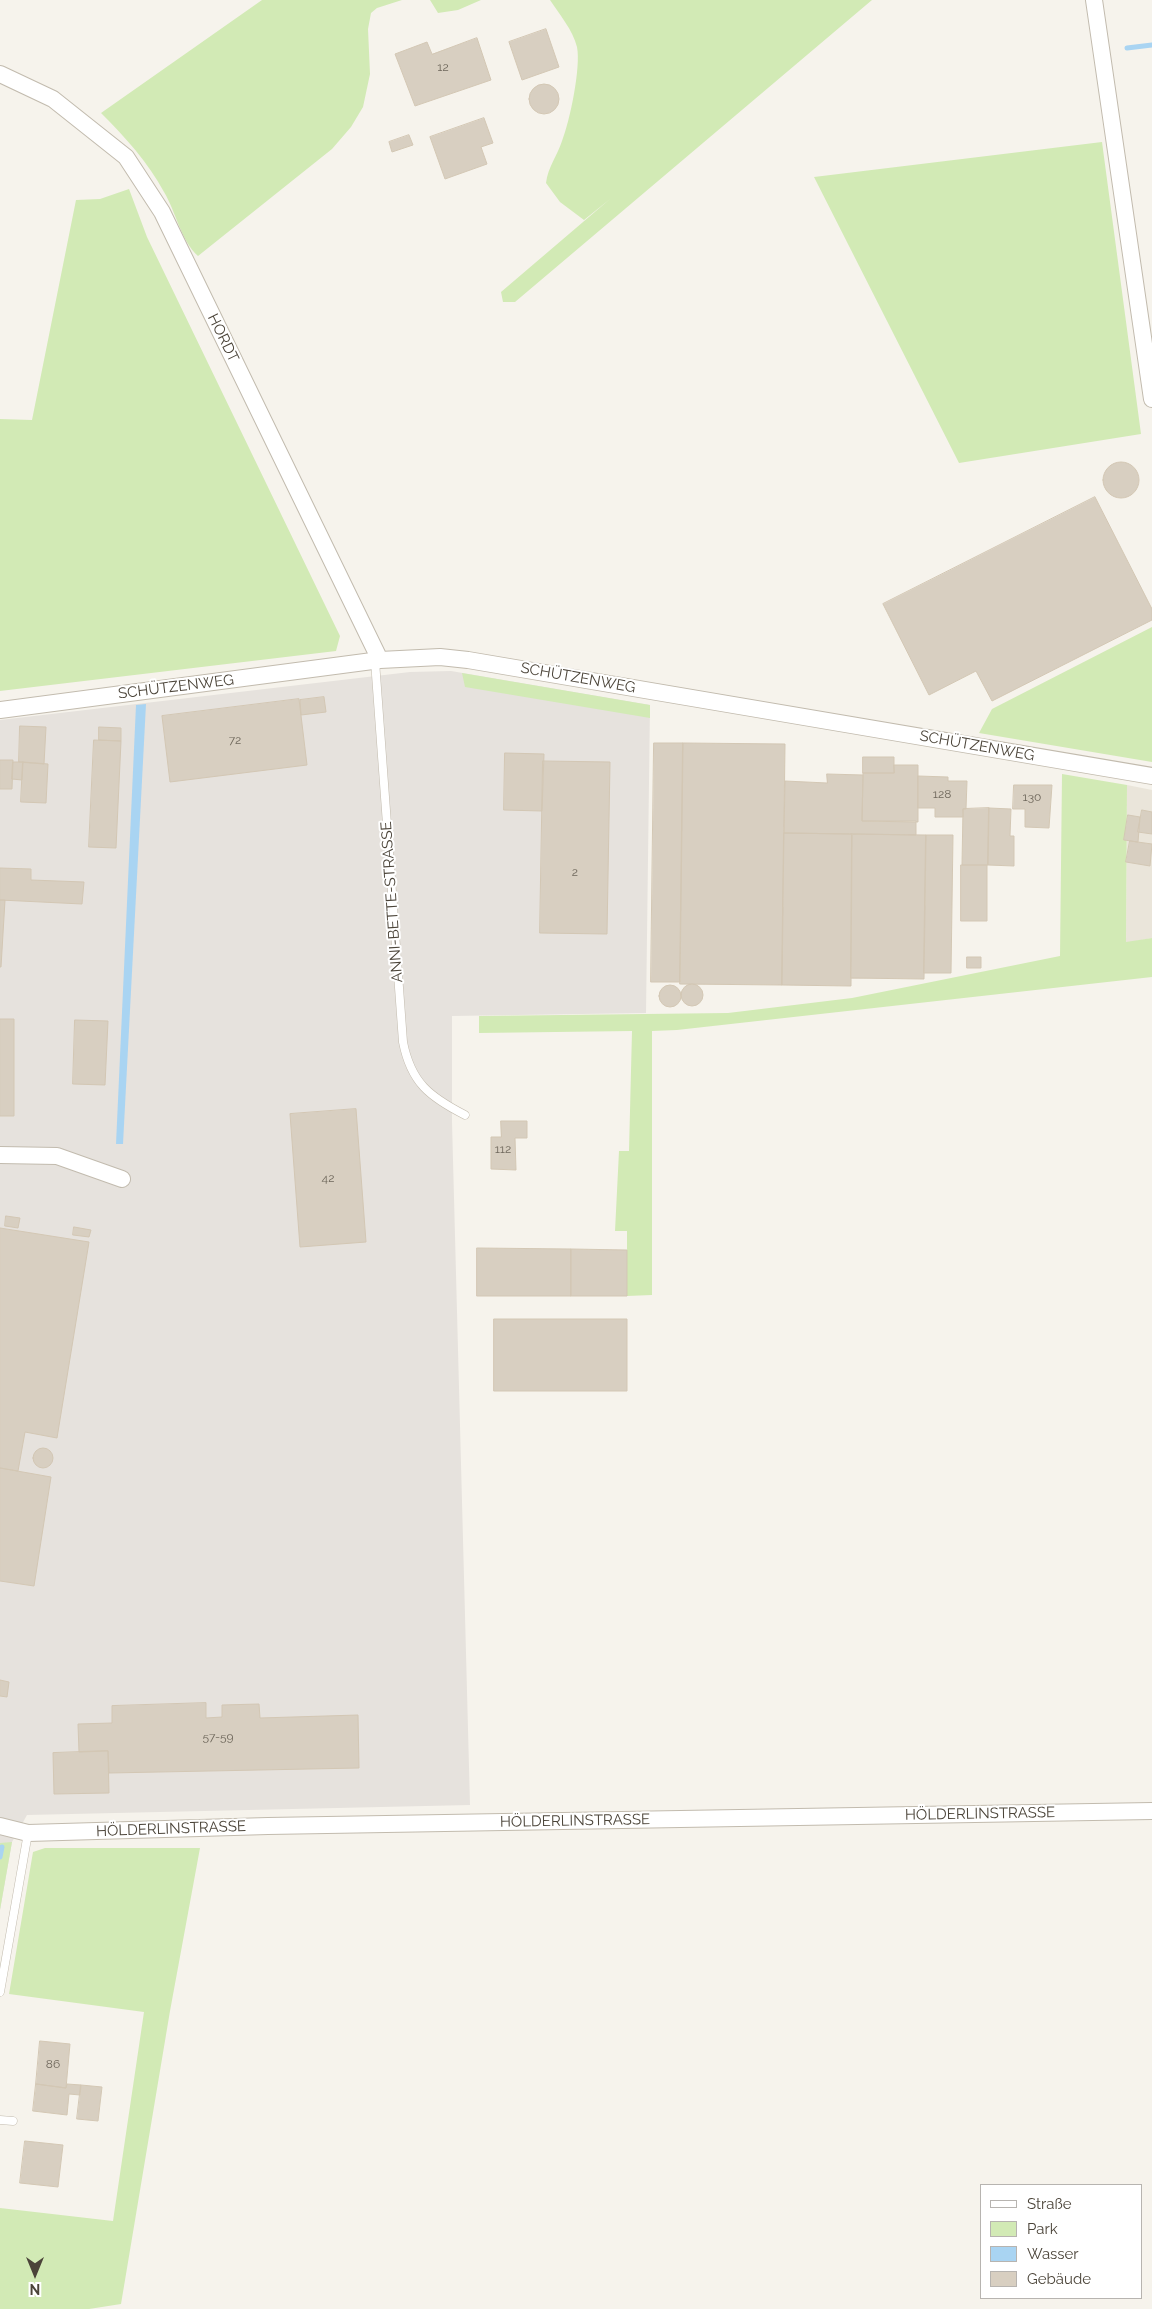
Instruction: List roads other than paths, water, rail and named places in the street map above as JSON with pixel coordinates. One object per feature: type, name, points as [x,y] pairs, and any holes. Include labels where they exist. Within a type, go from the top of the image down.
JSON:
[{"type":"street","points":[[1094,0],[1152,399]]},
{"type":"street","name":"HORDT","points":[[0,74],[53,98],[126,156],[166,220],[378,661]]},
{"type":"street","name":"SCHÜTZENWEG","points":[[0,710],[378,661],[440,657],[468,660],[1152,776]]},
{"type":"street","points":[[0,1155],[57,1156],[122,1179]]},
{"type":"street","name":"HÖLDERLINSTRASSE","points":[[0,1826],[28,1833],[278,1826],[1152,1811]]},
{"type":"lane","name":"ANNI-BETTE-STRASSE","points":[[378,661],[403,1042],[408,1062],[424,1088],[443,1103],[465,1115]]},
{"type":"lane","points":[[0,1992],[28,1833]]},
{"type":"lane","points":[[0,2120],[13,2121]]},
{"type":"water","points":[[146,704],[123,1144],[116,1144],[136,705]]},
{"type":"waterway","points":[[1127,48],[1152,45]]},
{"type":"waterway","points":[[0,1857],[2,1847]]}]
